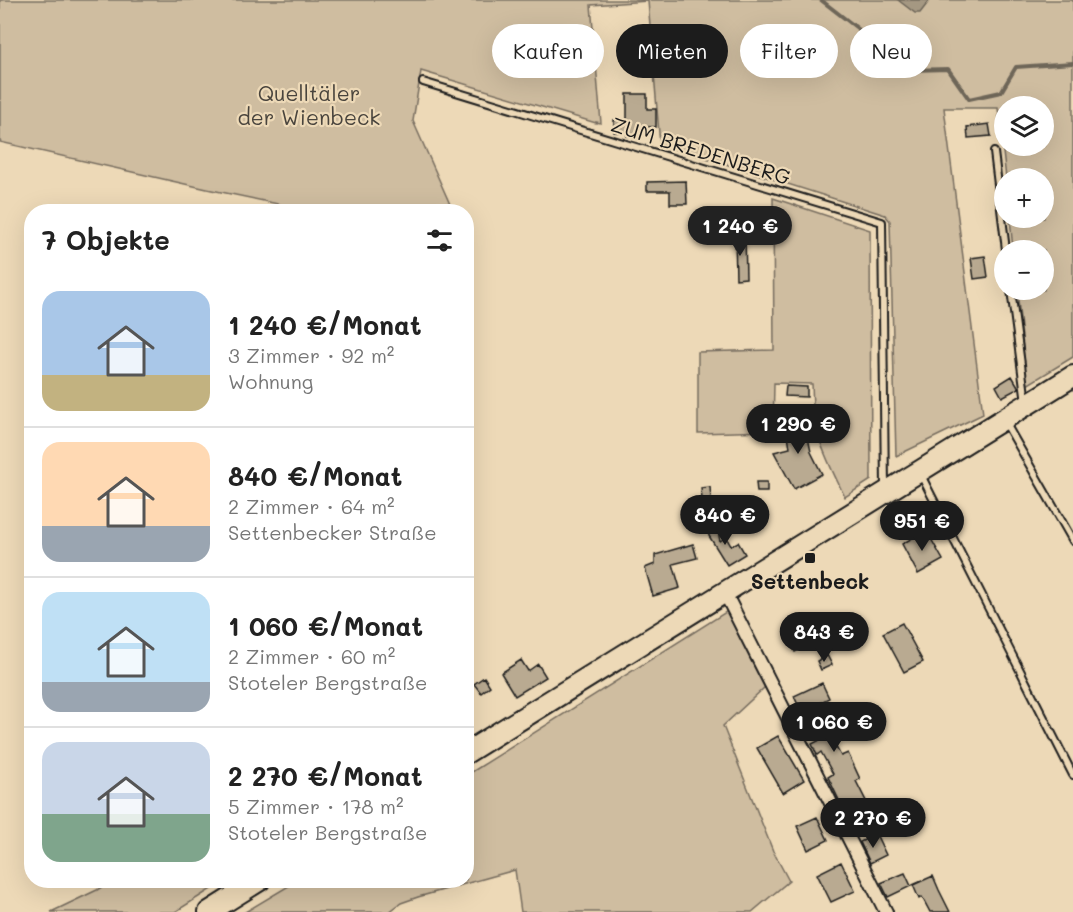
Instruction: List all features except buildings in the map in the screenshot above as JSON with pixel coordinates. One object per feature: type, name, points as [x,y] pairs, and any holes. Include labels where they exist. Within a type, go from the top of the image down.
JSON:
[{"type":"main road","points":[[474,748],[1073,376]]},
{"type":"main road","points":[[209,912],[247,888]]},
{"type":"street","points":[[725,593],[886,912]]},
{"type":"lane","name":"ZUM BREDENBERG","points":[[423,82],[882,222],[885,493]]},
{"type":"lane","points":[[994,156],[1005,240]]},
{"type":"lane","points":[[1012,300],[1026,405]]},
{"type":"lane","points":[[1003,419],[1073,541]]},
{"type":"lane","points":[[920,471],[1073,775]]},
{"type":"green space","name":"Quelltäler der Wienbeck","points":[[0,0],[1073,0],[1073,357],[1027,385],[1018,300],[1054,300],[1054,240],[1012,240],[1011,228],[1054,228],[1054,168],[1005,168],[1003,156],[1054,156],[1054,96],[994,96],[994,108],[944,108],[983,414],[896,456],[890,221],[885,215],[660,145],[654,78],[728,78],[728,24],[650,24],[648,1],[591,5],[593,24],[492,24],[492,78],[597,78],[601,123],[421,71],[413,121],[450,204],[278,204],[0,142]]},
{"type":"green space","points":[[773,198],[870,230],[871,480],[845,497],[817,431],[813,414],[812,384],[774,383],[773,431],[698,433],[698,352],[774,350]]},
{"type":"green space","points":[[729,610],[765,687],[723,726],[773,851],[789,881],[752,912],[521,912],[515,870],[474,881],[474,771]]},
{"type":"green space","points":[[100,888],[213,888],[175,912],[51,912]]},
{"type":"green space","points":[[285,888],[450,888],[401,903],[389,912],[245,912]]},
{"type":"shaded area","points":[[898,0],[930,0],[920,13],[915,13]]},
{"type":"waterway","points":[[821,0],[911,70],[948,69],[969,99],[1001,92],[1016,67],[1073,63]]},
{"type":"place","name":"Settenbeck","points":[[810,558]]}]
